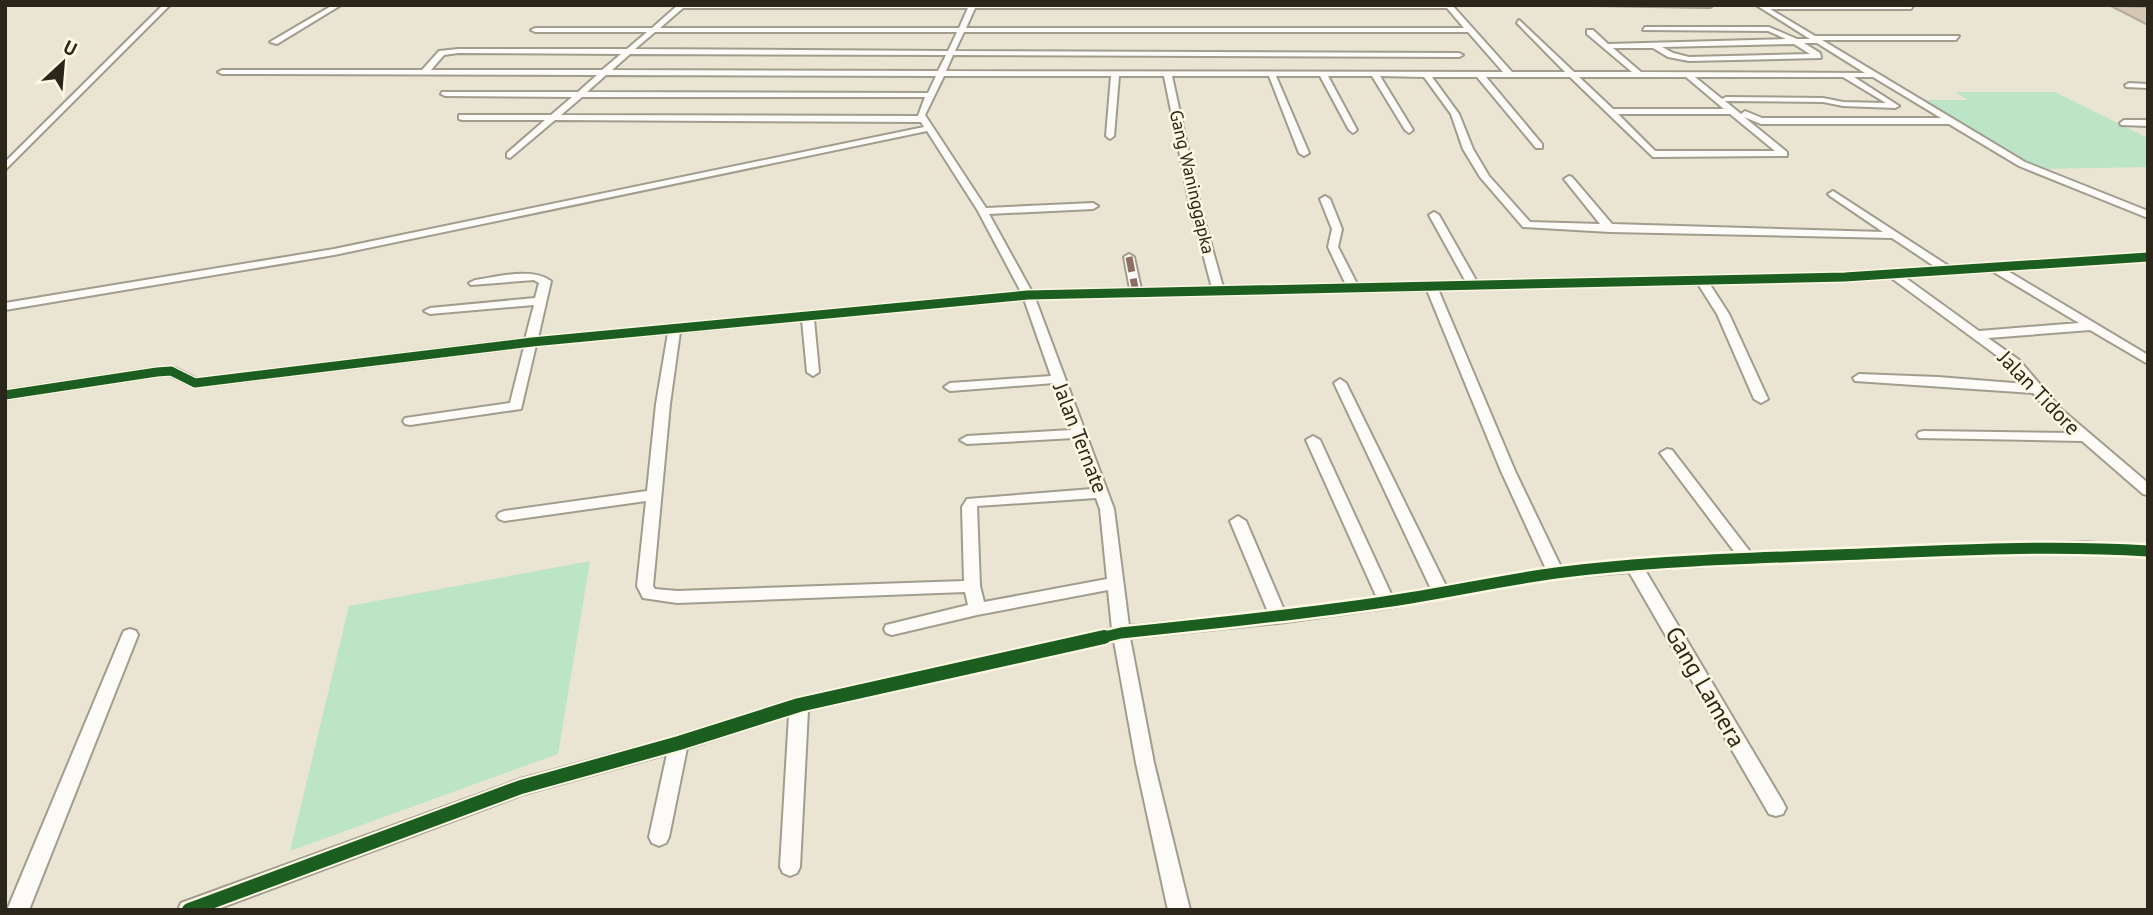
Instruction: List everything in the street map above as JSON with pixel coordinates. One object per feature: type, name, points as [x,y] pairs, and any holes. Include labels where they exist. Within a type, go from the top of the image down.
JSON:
[{"type":"street","points":[[5,167],[167,5]]},
{"type":"street","points":[[274,42],[338,5]]},
{"type":"street","points":[[1592,5],[1710,5]]},
{"type":"street","points":[[510,155],[681,6],[1449,6],[1510,75]]},
{"type":"street","points":[[462,117],[921,119],[921,112],[972,6]]},
{"type":"street","points":[[1760,6],[1911,7]]},
{"type":"street","points":[[1760,6],[2022,164],[2148,215]]},
{"type":"street","points":[[1518,22],[1654,154],[1784,155],[1692,75]]},
{"type":"street","points":[[1288,29],[1292,38]]},
{"type":"street","points":[[1645,29],[1767,29],[1818,56],[1689,59],[1671,55],[1654,46]]},
{"type":"street","points":[[535,30],[1469,30]]},
{"type":"street","points":[[1590,32],[1640,75]]},
{"type":"street","points":[[1607,46],[1956,38]]},
{"type":"street","points":[[1297,47],[1301,55]]},
{"type":"street","points":[[424,73],[445,51],[1459,55]]},
{"type":"street","points":[[1287,55],[1296,75]]},
{"type":"street","points":[[222,72],[1872,75]]},
{"type":"street","points":[[1110,136],[1115,75]]},
{"type":"street","name":"Gang Waninggapka","points":[[1168,75],[1195,205],[1218,289]]},
{"type":"street","points":[[1272,75],[1304,153]]},
{"type":"street","points":[[1323,75],[1353,130]]},
{"type":"street","points":[[1375,75],[1409,130]]},
{"type":"street","points":[[1427,75],[1455,114],[1468,149],[1485,177],[1527,225],[1892,235]]},
{"type":"street","points":[[1480,75],[1539,146]]},
{"type":"street","points":[[1692,75],[1757,121],[1948,121]]},
{"type":"street","points":[[1845,75],[1925,121]]},
{"type":"street","points":[[2129,85],[2148,86]]},
{"type":"street","points":[[445,94],[929,96]]},
{"type":"street","points":[[1726,99],[1823,100],[1843,104],[1895,106]]},
{"type":"street","points":[[1609,112],[1732,111]]},
{"type":"street","name":"Jalan Ternate","points":[[921,119],[930,128],[983,211],[1028,295],[1101,494],[1112,540],[1121,633],[1145,763],[1179,910]]},
{"type":"street","points":[[2124,123],[2148,123]]},
{"type":"street","points":[[5,307],[347,250],[930,128]]},
{"type":"street","points":[[1569,179],[1610,229]]},
{"type":"street","points":[[1832,194],[1948,270]]},
{"type":"street","points":[[1325,199],[1337,229],[1333,247],[1352,286]]},
{"type":"street","points":[[983,211],[1093,206]]},
{"type":"street","points":[[1434,215],[1473,284]]},
{"type":"street","points":[[1129,257],[1136,293]]},
{"type":"street","points":[[5,395],[157,372],[171,371],[195,383],[532,342],[1028,295],[1352,286],[1703,282],[1894,275],[2148,257]]},
{"type":"street","points":[[1996,268],[2148,360]]},
{"type":"street","name":"Jalan Tidore","points":[[1894,275],[2015,363],[2035,389],[2082,437],[2148,492]]},
{"type":"street","points":[[410,421],[516,406],[545,281],[542,278],[475,283]]},
{"type":"street","points":[[1703,282],[1723,313],[1761,399]]},
{"type":"street","points":[[1431,285],[1508,471],[1556,573]]},
{"type":"street","points":[[430,311],[540,301]]},
{"type":"street","points":[[808,316],[813,372]]},
{"type":"street","points":[[675,327],[667,369],[645,586],[649,594],[656,596],[972,586]]},
{"type":"street","points":[[1978,335],[2091,327]]},
{"type":"street","points":[[1859,378],[2035,389]]},
{"type":"street","points":[[950,387],[1058,379]]},
{"type":"street","points":[[1340,383],[1441,593]]},
{"type":"street","points":[[967,440],[1079,434]]},
{"type":"street","points":[[1924,435],[2082,437]]},
{"type":"street","points":[[1313,440],[1387,602]]},
{"type":"street","points":[[1667,453],[1747,558]]},
{"type":"street","points":[[977,609],[972,586],[969,507],[972,502],[1101,494]]},
{"type":"street","points":[[504,516],[654,495]]},
{"type":"street","points":[[1238,521],[1278,617]]},
{"type":"street","points":[[189,910],[521,787],[679,743],[799,705],[1121,633],[1278,617],[1387,602],[1556,573],[1634,566],[1747,558],[2084,547],[2148,551]]},
{"type":"street","name":"Gang Lamera","points":[[1634,566],[1776,808]]},
{"type":"street","points":[[892,629],[977,609],[1115,583]]},
{"type":"street","points":[[18,910],[130,635]]},
{"type":"street","points":[[790,867],[799,705]]},
{"type":"street","points":[[659,837],[679,743]]},
{"type":"green space","points":[[1955,92],[2055,92],[2148,138],[2148,167],[2041,169],[1922,100],[1968,100]]},
{"type":"green space","points":[[590,561],[558,754],[290,851],[349,606]]},
{"type":"building","points":[[2111,6],[2148,7],[2148,25]]},
{"type":"marked path","points":[[1129,257],[1136,293]]},
{"type":"cycle path","points":[[5,395],[157,372],[171,371],[195,383],[532,342],[1028,295],[1845,277],[2148,257]]},
{"type":"cycle path","points":[[189,910],[521,787],[679,743],[799,705],[1121,633],[1278,617],[1387,602],[1556,573],[1634,566],[1747,558],[1971,550],[2084,547],[2148,551]]}]
